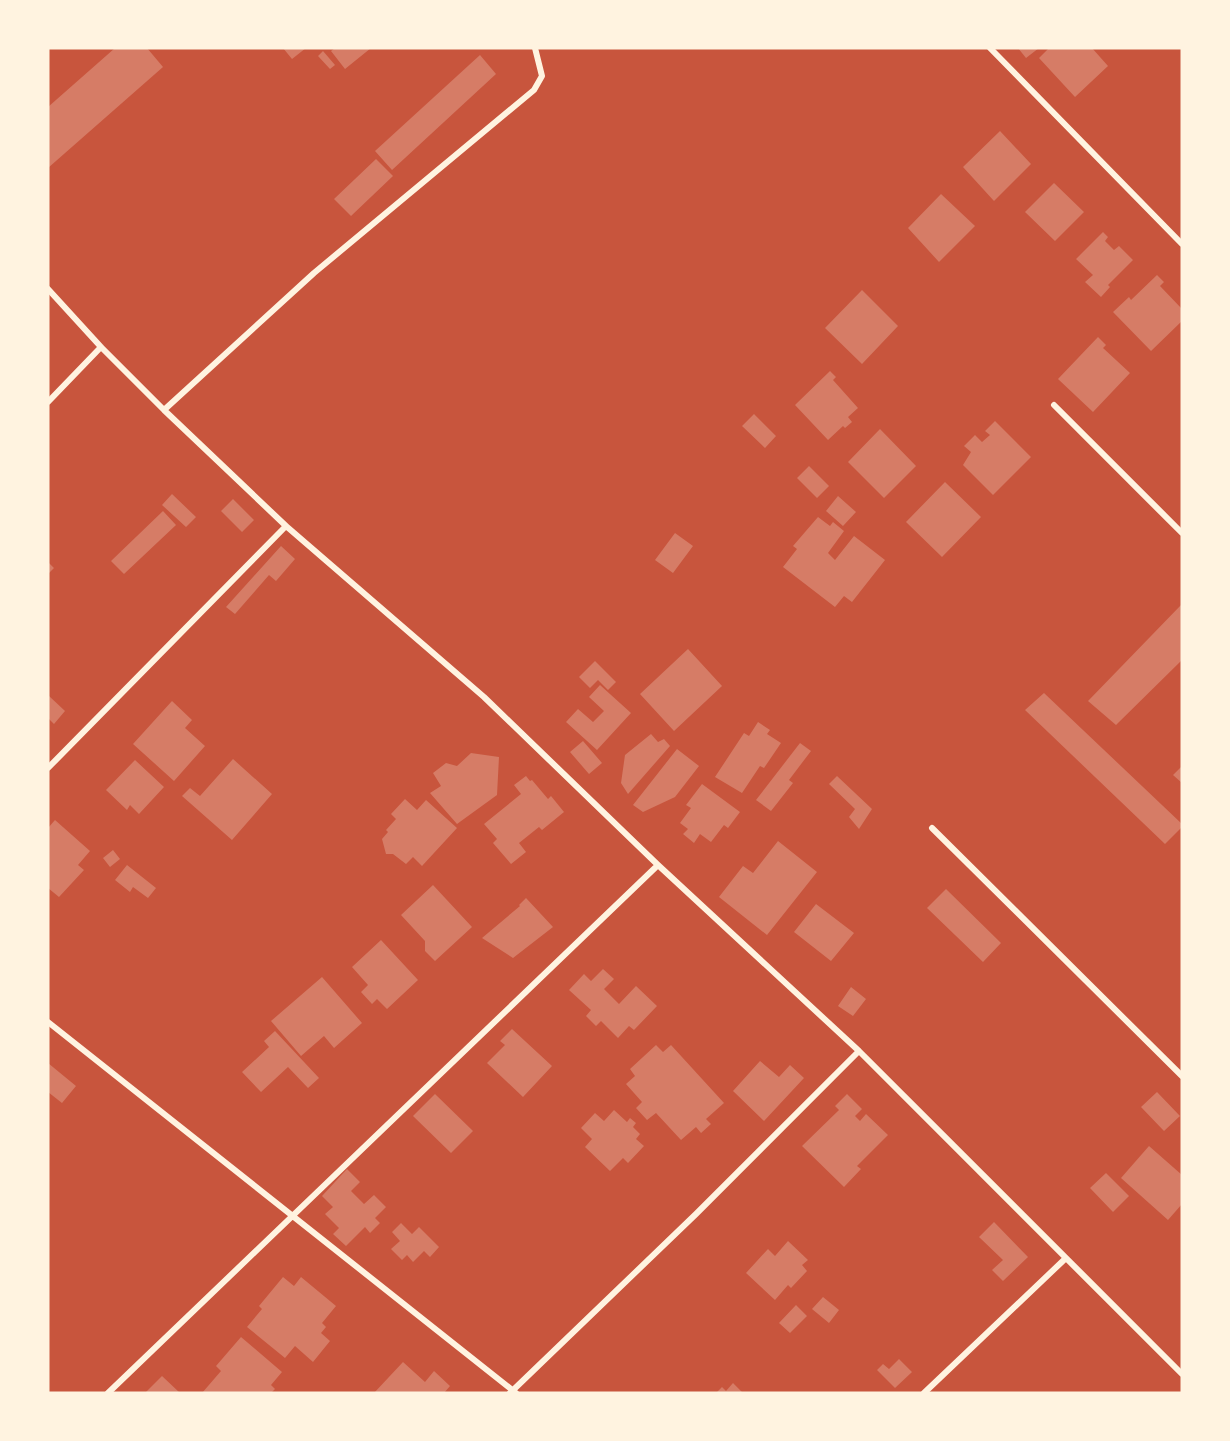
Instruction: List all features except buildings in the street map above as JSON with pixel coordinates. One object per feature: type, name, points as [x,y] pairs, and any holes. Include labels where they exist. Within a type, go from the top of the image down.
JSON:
[{"type":"street","points":[[164,410],[314,273],[534,90],[542,76],[535,48]]},
{"type":"street","points":[[990,48],[1182,244]]},
{"type":"street","points":[[48,289],[101,347],[164,410],[286,526],[484,697],[658,866],[859,1051],[1182,1374]]},
{"type":"street","points":[[48,402],[101,347]]},
{"type":"street","points":[[1054,405],[1182,533]]},
{"type":"street","points":[[48,768],[286,526]]},
{"type":"street","points":[[933,828],[1182,1076]]},
{"type":"street","points":[[108,1393],[658,866]]},
{"type":"street","points":[[48,1022],[513,1392],[859,1051]]},
{"type":"street","points":[[924,1393],[1066,1257]]}]
